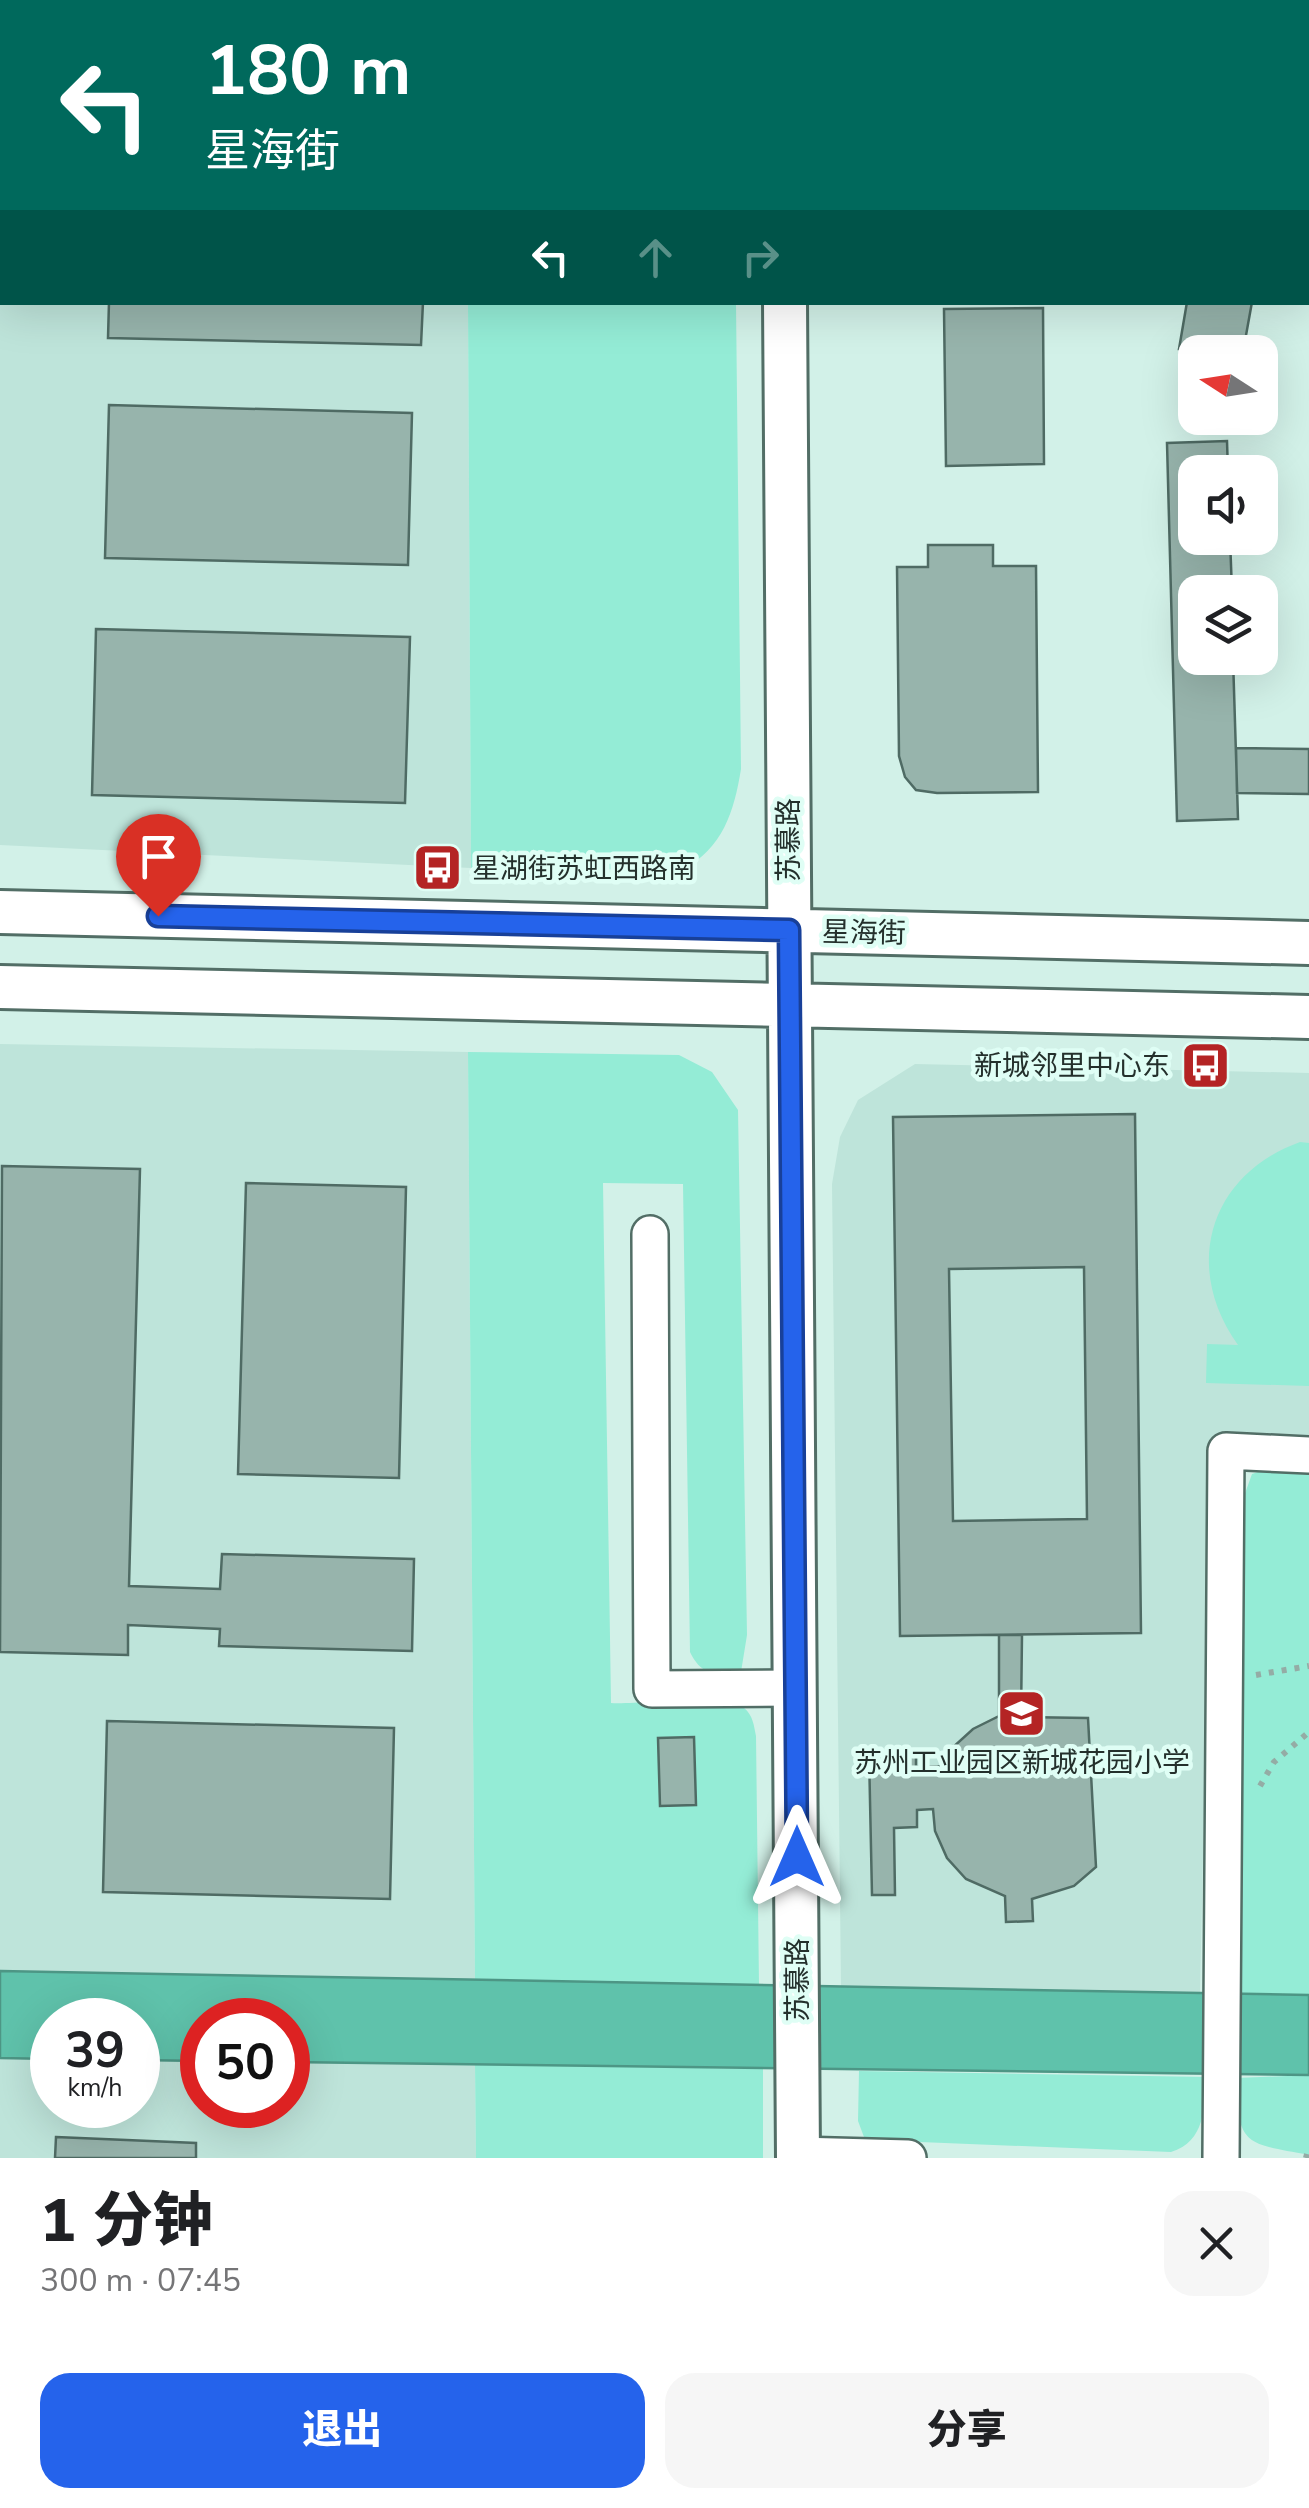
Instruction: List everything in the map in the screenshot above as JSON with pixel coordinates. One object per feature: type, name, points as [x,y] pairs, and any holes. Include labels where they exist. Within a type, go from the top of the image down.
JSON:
[{"type":"main road","name":"苏慕路","points":[[785,305],[798,2157]]},
{"type":"main road","name":"星海街","points":[[0,912],[1309,942]]},
{"type":"main road","points":[[0,987],[1309,1017]]},
{"type":"street","points":[[650,1234],[652,1689],[796,1688]]},
{"type":"street","points":[[1221,2158],[1226,1451],[1309,1455]]},
{"type":"street","points":[[798,2157],[908,2158]]},
{"type":"path","points":[[1224,1680],[1309,1666]]},
{"type":"path","points":[[1255,1794],[1274,1762],[1309,1732]]},
{"type":"shaded area","points":[[0,305],[468,305],[471,868],[0,845]]},
{"type":"shaded area","points":[[468,305],[736,305],[741,769],[724,827],[708,851],[682,870],[471,868]]},
{"type":"shaded area","points":[[0,1044],[468,1052],[475,1980],[0,1971]]},
{"type":"shaded area","points":[[468,1052],[679,1055],[712,1072],[738,1110],[747,1635],[741,1672],[705,1670],[690,1652],[683,1184],[603,1183],[611,1703],[719,1700],[744,1708],[751,1717],[756,1736],[759,1985],[475,1980]]},
{"type":"shaded area","name":"苏州工业园区新城花园小学","points":[[915,1064],[1309,1073],[1309,1441],[1212,1437],[1200,1993],[841,1987],[832,1184],[840,1137],[858,1100]]},
{"type":"shaded area","points":[[1300,1142],[1309,1143],[1309,1386],[1206,1383],[1207,1344],[1238,1345],[1221,1315],[1211,1285],[1209,1255],[1214,1227],[1226,1200],[1244,1177],[1269,1157]]},
{"type":"shaded area","points":[[1267,1469],[1309,1471],[1309,1995],[1233,1993],[1243,1499],[1252,1474]]},
{"type":"shaded area","points":[[0,1971],[1309,1995],[1309,2075],[310,2062],[310,1998],[180,1998],[180,2061],[160,2060],[160,1998],[30,1998],[30,2059],[0,2058]]},
{"type":"shaded area","points":[[0,2058],[30,2059],[30,2128],[160,2128],[160,2060],[180,2061],[180,2128],[310,2128],[310,2062],[475,2064],[476,2158],[0,2158]]},
{"type":"shaded area","points":[[475,2064],[763,2069],[763,2158],[476,2158]]},
{"type":"shaded area","points":[[859,2071],[1206,2077],[1197,2132],[1171,2152],[871,2140],[864,2137],[858,2121]]},
{"type":"shaded area","points":[[1309,2075],[1309,2155],[1249,2138],[1239,2117],[1237,2078]]},
{"type":"building","points":[[109,305],[423,305],[421,345],[108,338]]},
{"type":"building","points":[[1186,305],[1251,305],[1246,335],[1181,335]]},
{"type":"building","points":[[1043,308],[1044,464],[946,466],[944,309]]},
{"type":"building","points":[[109,405],[412,413],[408,565],[105,558]]},
{"type":"building","points":[[1227,441],[1227,455],[1178,455],[1178,555],[1231,555],[1231,575],[1178,575],[1178,675],[1234,675],[1238,819],[1177,821],[1167,443]]},
{"type":"building","points":[[928,545],[993,545],[993,566],[1036,566],[1038,792],[937,793],[916,790],[905,777],[899,756],[897,567],[928,567]]},
{"type":"building","points":[[96,629],[410,637],[405,803],[92,795]]},
{"type":"building","points":[[1236,748],[1309,749],[1309,794],[1237,793]]},
{"type":"building","points":[[1135,1114],[1141,1633],[900,1636],[893,1117]],"holes":[[[1084,1267],[1087,1519],[953,1521],[949,1269]]]},
{"type":"building","points":[[2,1166],[140,1169],[129,1586],[220,1589],[222,1554],[414,1559],[412,1651],[219,1646],[220,1629],[128,1625],[128,1655],[0,1652]]},
{"type":"building","points":[[246,1183],[406,1187],[399,1478],[238,1474]]},
{"type":"building","points":[[999,1635],[1022,1635],[1021,1717],[1088,1718],[1096,1867],[1074,1886],[1032,1899],[1033,1921],[1006,1922],[1005,1896],[966,1879],[947,1858],[935,1831],[933,1809],[917,1810],[917,1827],[894,1828],[895,1895],[872,1895],[869,1753],[916,1752],[916,1767],[942,1766],[951,1749],[973,1729],[999,1716]]},
{"type":"building","points":[[107,1721],[394,1728],[390,1899],[103,1892]]},
{"type":"building","points":[[694,1737],[696,1805],[660,1806],[658,1738]]},
{"type":"building","points":[[56,2137],[196,2143],[196,2158],[55,2158]]},
{"type":"place","name":"星湖街苏虹西路南","points":[[437,868]]},
{"type":"place","name":"新城邻里中心东","points":[[1205,1065]]},
{"type":"place","name":"苏州工业园区新城花园小学","points":[[1022,1714]]},
{"type":"route","points":[[158,916],[789,930],[797,1857]]}]
